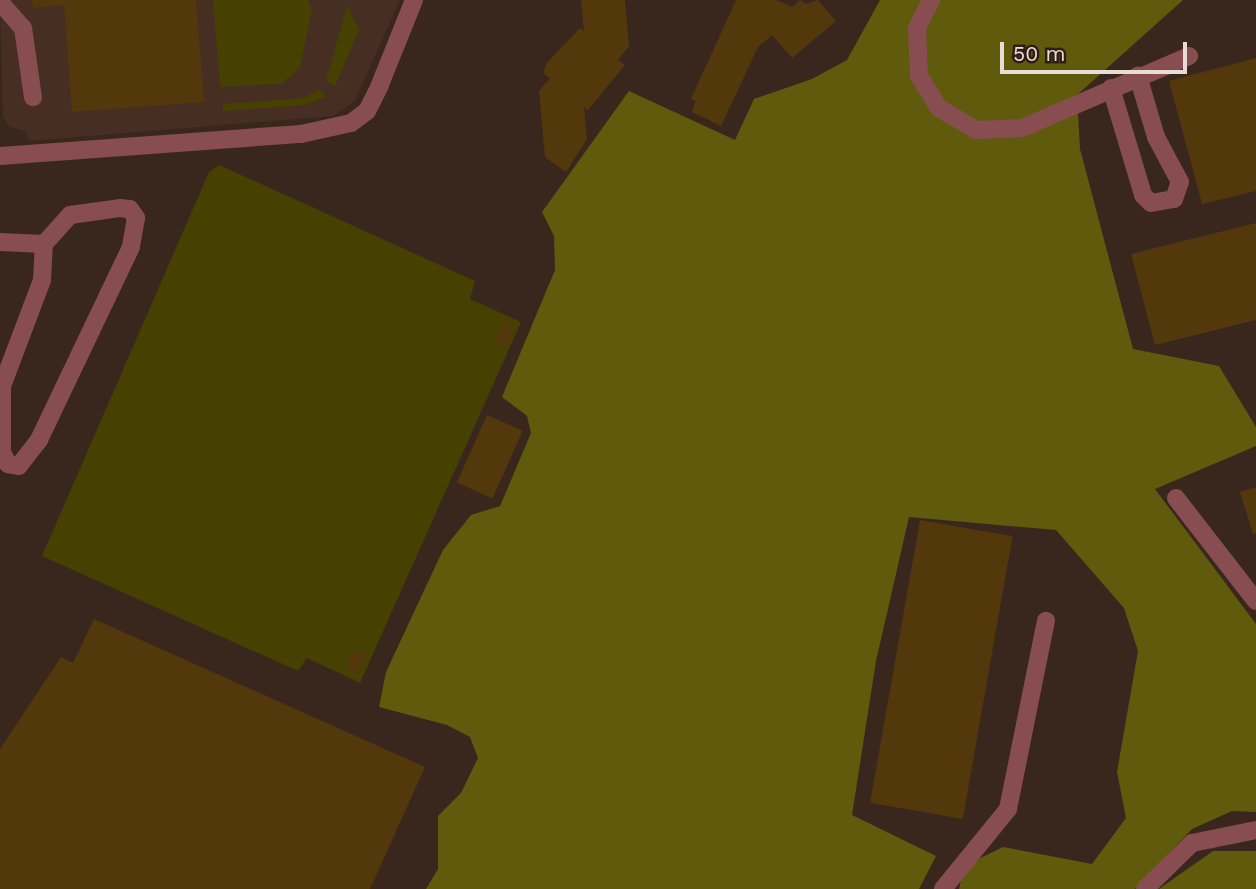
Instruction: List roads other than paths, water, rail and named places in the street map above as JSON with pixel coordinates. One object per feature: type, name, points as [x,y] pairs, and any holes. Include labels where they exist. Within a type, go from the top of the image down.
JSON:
[{"type":"street","points":[[0,156],[300,134],[351,123],[366,111],[379,87],[414,0]]},
{"type":"street","points":[[931,0],[917,27],[919,76],[939,108],[976,130],[1022,128],[1189,56]]},
{"type":"street","points":[[0,2],[23,28],[33,97]]},
{"type":"street","points":[[1111,88],[1143,195],[1151,203],[1174,200],[1180,182],[1156,137],[1138,76]]},
{"type":"street","points":[[120,208],[130,209],[136,218],[131,247],[39,440],[19,466],[8,464],[2,452],[2,386],[42,280],[44,244],[69,215],[120,208]]},
{"type":"street","points":[[0,242],[44,244]]},
{"type":"street","points":[[1176,498],[1256,601]]},
{"type":"street","points":[[943,889],[1008,809],[1046,621]]},
{"type":"street","points":[[1145,889],[1192,843],[1256,830]]}]
